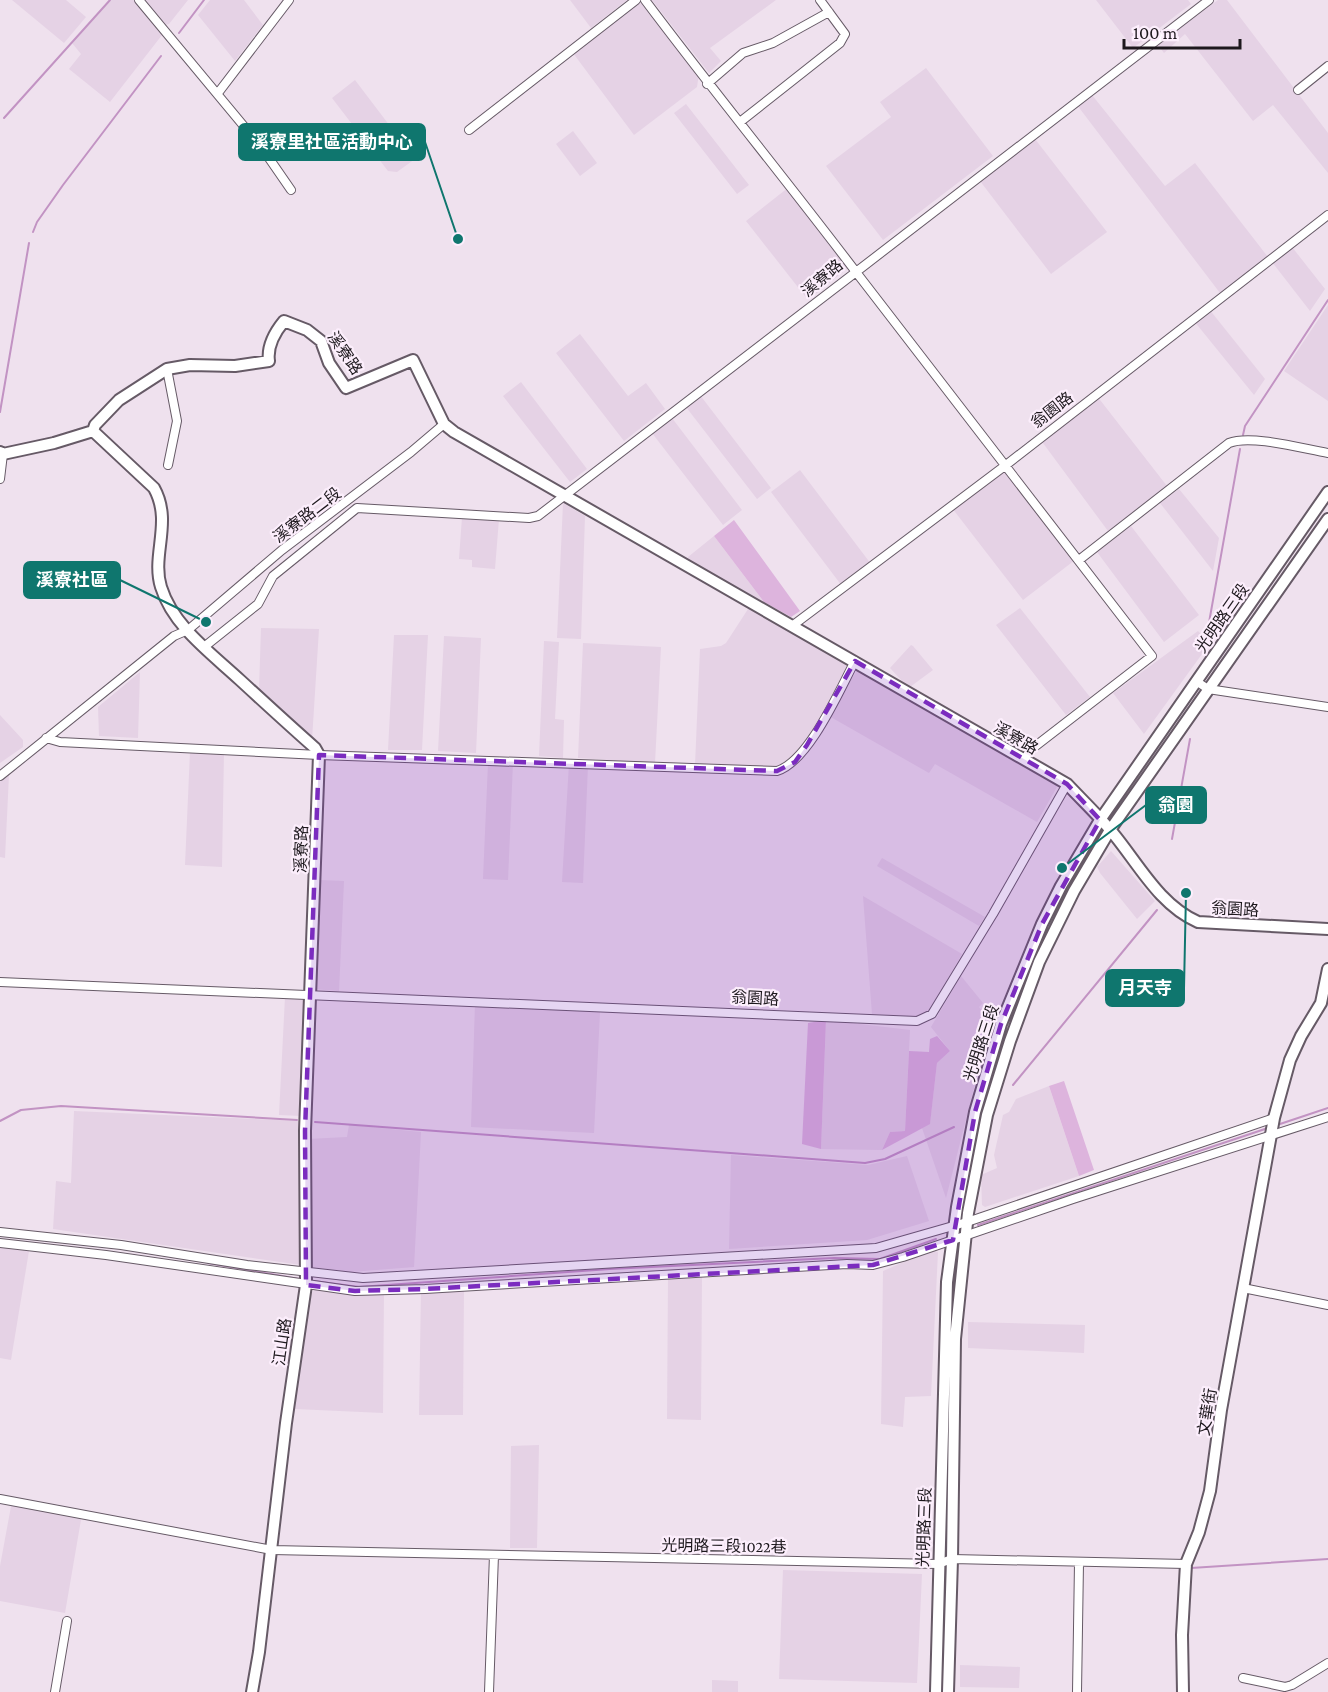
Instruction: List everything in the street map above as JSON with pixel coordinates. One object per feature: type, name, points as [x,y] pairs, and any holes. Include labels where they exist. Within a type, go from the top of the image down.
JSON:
[{"type":"street","points":[[139,0],[218,93],[262,148],[291,190]]},
{"type":"street","points":[[218,93],[289,0]]},
{"type":"street","points":[[469,130],[636,0]]},
{"type":"street","name":"溪寮路","points":[[204,646],[258,604],[273,576],[357,508],[530,518],[538,516],[856,272],[740,122],[707,84],[645,0]]},
{"type":"street","points":[[740,122],[840,43],[845,34],[820,0]]},
{"type":"street","points":[[1024,759],[1033,748],[1152,656],[856,272],[1209,0]]},
{"type":"street","points":[[707,84],[743,53],[773,43],[829,12]]},
{"type":"street","points":[[1298,90],[1328,66]]},
{"type":"street","name":"翁園路","points":[[792,626],[1006,465],[1328,215]]},
{"type":"street","name":"溪寮路","points":[[93,431],[94,425],[119,400],[167,369],[190,365],[235,366],[269,361],[268,352],[278,328],[284,321],[307,330],[321,341],[329,363],[346,388],[413,360],[444,424],[454,432],[1067,784],[1100,820]]},
{"type":"street","points":[[167,369],[177,421],[168,465]]},
{"type":"street","name":"溪寮路二段","points":[[0,776],[174,636],[188,630],[282,550],[395,465],[444,424]]},
{"type":"street","points":[[0,479],[2,453],[54,443],[93,431],[154,488],[161,505],[162,523],[158,570],[161,587],[174,616],[319,754]]},
{"type":"street","points":[[1079,560],[1229,443],[1236,440],[1253,440],[1328,453]]},
{"type":"street","name":"光明路三段","points":[[936,1692],[947,1282],[975,1112],[1001,1024],[1042,924],[1061,886],[1100,820],[1328,492]]},
{"type":"street","name":"光明路三段","points":[[948,1692],[955,1339],[967,1222],[987,1114],[1010,1041],[1039,962],[1074,891],[1110,830],[1328,519]]},
{"type":"street","points":[[46,738],[60,742],[319,754],[777,771],[795,762],[807,746],[855,661]]},
{"type":"street","points":[[1196,681],[1208,688],[1328,706]]},
{"type":"street","name":"溪寮路","points":[[309,994],[319,754]]},
{"type":"street","name":"翁園路","points":[[0,982],[918,1021],[932,1014],[993,914],[1067,784]]},
{"type":"street","name":"翁園路","points":[[1100,820],[1169,904],[1183,915],[1198,921],[1328,929]]},
{"type":"street","points":[[1272,1136],[1274,1118],[1290,1060],[1321,1003],[1328,969]]},
{"type":"street","name":"江山路","points":[[252,1692],[306,1285],[305,1131],[309,994]]},
{"type":"street","points":[[0,1243],[106,1255],[355,1291],[835,1265],[873,1265],[1328,1117]]},
{"type":"street","points":[[0,1232],[121,1245],[305,1272],[363,1278],[876,1248],[955,1226],[1274,1118]]},
{"type":"street","name":"文華街","points":[[1183,1692],[1182,1635],[1186,1567],[1199,1532],[1210,1491],[1221,1410],[1272,1136]]},
{"type":"street","points":[[1243,1288],[1328,1305]]},
{"type":"street","name":"光明路三段1022巷","points":[[0,1499],[272,1550],[938,1564],[952,1559]]},
{"type":"street","points":[[489,1692],[494,1554]]},
{"type":"street","points":[[952,1559],[1079,1566],[1186,1567]]},
{"type":"street","points":[[1077,1692],[1079,1566]]},
{"type":"street","points":[[55,1692],[67,1621]]},
{"type":"street","points":[[1243,1678],[1285,1686],[1292,1685],[1328,1663]]},
{"type":"highlighted area","points":[[855,661],[1067,784],[1100,820],[1042,924],[1001,1024],[975,1112],[953,1240],[873,1265],[425,1289],[355,1291],[306,1285],[305,1131],[319,755],[777,771],[795,762]]},
{"type":"shaded area","points":[[12,0],[66,0],[86,17],[64,43]]},
{"type":"shaded area","points":[[110,0],[137,0],[162,30],[162,35],[110,102],[69,69],[81,54],[72,43]]},
{"type":"shaded area","points":[[145,0],[188,0],[169,24],[165,25]]},
{"type":"shaded area","points":[[210,0],[244,0],[263,25],[235,61],[198,15]]},
{"type":"shaded area","points":[[570,0],[627,0],[591,28]]},
{"type":"shaded area","points":[[652,0],[776,0],[710,48],[721,61],[709,73]]},
{"type":"shaded area","points":[[1096,0],[1188,0],[1191,4],[1133,48]]},
{"type":"shaded area","points":[[1218,0],[1227,0],[1328,133],[1328,173],[1273,105],[1253,121],[1185,34],[1164,53],[1158,45]]},
{"type":"shaded area","points":[[638,3],[648,5],[699,74],[697,87],[634,135],[573,53]]},
{"type":"shaded area","points":[[926,68],[993,156],[883,240],[826,166],[891,117],[880,102]]},
{"type":"shaded area","points":[[355,80],[415,159],[397,172],[388,171],[332,98]]},
{"type":"shaded area","points":[[1092,95],[1165,186],[1195,163],[1268,257],[1220,293],[1077,105]]},
{"type":"shaded area","points":[[686,104],[749,185],[737,194],[674,113]]},
{"type":"shaded area","points":[[573,131],[597,163],[580,176],[556,144]]},
{"type":"shaded area","points":[[1035,139],[1107,232],[1051,274],[980,181]]},
{"type":"shaded area","points":[[789,187],[848,268],[808,300],[746,221]]},
{"type":"shaded area","points":[[1292,247],[1325,289],[1310,311],[1272,262]]},
{"type":"shaded area","points":[[1328,305],[1328,401],[1284,371]]},
{"type":"shaded area","points":[[1209,309],[1265,379],[1254,395],[1194,321]]},
{"type":"shaded area","points":[[580,334],[628,396],[646,383],[665,409],[624,441],[556,353]]},
{"type":"shaded area","points":[[521,382],[587,469],[570,482],[503,396]]},
{"type":"shaded area","points":[[700,395],[771,488],[757,499],[686,407]]},
{"type":"shaded area","points":[[1097,396],[1167,486],[1108,531],[1040,439]]},
{"type":"shaded area","points":[[672,418],[742,510],[723,525],[652,433]]},
{"type":"shaded area","points":[[1004,468],[1075,560],[1023,600],[952,508]]},
{"type":"shaded area","points":[[800,470],[871,564],[842,586],[771,492]]},
{"type":"shaded area","points":[[1179,489],[1219,538],[1213,571],[1160,503]]},
{"type":"shaded area","points":[[563,503],[585,516],[581,639],[557,638]]},
{"type":"shaded area","points":[[462,517],[499,519],[495,569],[472,567],[472,560],[459,559]]},
{"type":"shaded area","points":[[734,520],[800,611],[791,617],[764,602],[714,536]]},
{"type":"shaded area","points":[[1131,526],[1199,615],[1164,642],[1097,552]]},
{"type":"shaded area","points":[[714,536],[764,602],[689,561],[688,557]]},
{"type":"shaded area","points":[[750,606],[848,664],[849,669],[795,760],[782,769],[695,765],[700,649],[726,643]]},
{"type":"shaded area","points":[[1020,608],[1090,697],[1066,715],[996,625]]},
{"type":"shaded area","points":[[261,628],[319,629],[312,740],[259,690]]},
{"type":"shaded area","points":[[1198,631],[1203,636],[1202,654],[1144,734],[1113,693]]},
{"type":"shaded area","points":[[394,635],[428,635],[422,750],[388,750]]},
{"type":"shaded area","points":[[444,636],[481,638],[476,753],[438,751]]},
{"type":"shaded area","points":[[544,641],[559,642],[555,719],[564,720],[563,758],[539,756]]},
{"type":"shaded area","points":[[583,643],[661,647],[655,763],[578,758]]},
{"type":"shaded area","points":[[911,645],[933,670],[910,687],[890,668]]},
{"type":"shaded area","points":[[858,669],[1055,783],[1057,787],[1037,822],[935,764],[929,773],[829,716]]},
{"type":"shaded area","points":[[140,672],[138,738],[99,736],[98,707]]},
{"type":"shaded area","points":[[0,715],[23,740],[23,747],[0,763]]},
{"type":"shaded area","points":[[190,752],[224,752],[222,867],[185,865]]},
{"type":"shaded area","points":[[513,762],[508,880],[483,879],[488,764]]},
{"type":"shaded area","points":[[569,764],[588,765],[583,883],[562,882]]},
{"type":"shaded area","points":[[9,775],[5,858],[0,857],[0,781]]},
{"type":"shaded area","points":[[1111,851],[1155,901],[1137,919],[1097,867]]},
{"type":"shaded area","points":[[882,858],[985,917],[979,926],[877,866]]},
{"type":"shaded area","points":[[319,880],[344,881],[339,991],[313,989]]},
{"type":"shaded area","points":[[863,896],[962,954],[926,1016],[872,1014]]},
{"type":"shaded area","points":[[961,976],[983,1003],[979,1007],[991,1021],[946,1198],[922,1128],[930,1123],[937,1063],[950,1051],[931,1027]]},
{"type":"shaded area","points":[[285,997],[307,998],[302,1116],[279,1115]]},
{"type":"shaded area","points":[[475,1005],[600,1012],[594,1133],[471,1127]]},
{"type":"shaded area","points":[[826,1020],[910,1030],[905,1131],[890,1132],[882,1150],[821,1149]]},
{"type":"shaded area","points":[[826,1020],[821,1149],[802,1144],[808,1023]]},
{"type":"shaded area","points":[[937,1036],[950,1051],[937,1063],[930,1124],[882,1150],[890,1132],[905,1131],[909,1051],[929,1052],[930,1039]]},
{"type":"shaded area","points":[[1064,1081],[1094,1170],[1079,1176],[1049,1086]]},
{"type":"shaded area","points":[[1049,1086],[1079,1176],[985,1207],[982,1205],[981,1175],[997,1168],[994,1155],[1003,1115],[1009,1112],[1016,1099]]},
{"type":"shaded area","points":[[74,1111],[301,1121],[301,1265],[53,1229],[56,1181],[71,1183]]},
{"type":"shaded area","points":[[349,1125],[421,1132],[414,1267],[351,1272],[310,1267],[308,1139],[347,1137]]},
{"type":"shaded area","points":[[731,1155],[868,1165],[907,1156],[929,1221],[867,1240],[729,1249]]},
{"type":"shaded area","points":[[0,1247],[29,1251],[11,1360],[0,1358]]},
{"type":"shaded area","points":[[931,1250],[938,1252],[931,1396],[905,1397],[903,1427],[881,1424],[883,1271]]},
{"type":"shaded area","points":[[702,1276],[701,1420],[667,1419],[668,1277]]},
{"type":"shaded area","points":[[320,1287],[384,1291],[383,1413],[295,1409],[305,1305],[309,1294]]},
{"type":"shaded area","points":[[421,1289],[464,1290],[463,1415],[419,1415]]},
{"type":"shaded area","points":[[968,1322],[1085,1325],[1084,1353],[968,1348]]},
{"type":"shaded area","points":[[539,1445],[537,1548],[510,1548],[511,1446]]},
{"type":"shaded area","points":[[12,1501],[82,1514],[65,1613],[0,1601],[0,1566]]},
{"type":"shaded area","points":[[783,1570],[922,1574],[917,1683],[779,1679]]},
{"type":"shaded area","points":[[960,1665],[1020,1667],[1019,1688],[960,1687]]},
{"type":"shaded area","points":[[712,1680],[738,1681],[738,1692],[712,1692]]},
{"type":"waterway","points":[[4,118],[110,0]]},
{"type":"waterway","points":[[179,33],[204,0]]},
{"type":"waterway","points":[[33,232],[37,222],[63,185],[161,56]]},
{"type":"waterway","points":[[0,412],[29,243]]},
{"type":"waterway","points":[[1243,435],[1245,426],[1328,300]]},
{"type":"waterway","points":[[1205,645],[1240,449]]},
{"type":"waterway","points":[[1172,839],[1190,739]]},
{"type":"waterway","points":[[1013,1085],[1157,910]]},
{"type":"waterway","points":[[0,1121],[21,1110],[61,1106],[297,1120]]},
{"type":"waterway","points":[[1280,1124],[1328,1108]]},
{"type":"waterway","points":[[315,1122],[865,1163],[885,1159],[954,1127]]},
{"type":"waterway","points":[[978,1225],[1265,1129]]},
{"type":"waterway","points":[[314,1281],[359,1287],[610,1269],[834,1258],[880,1259],[936,1239]]},
{"type":"waterway","points":[[208,1263],[299,1279]]},
{"type":"waterway","points":[[1191,1568],[1328,1559]]},
{"type":"place","name":"溪寮里社區活動中心","points":[[458,239]]},
{"type":"place","name":"溪寮社區","points":[[206,622]]},
{"type":"place","name":"翁園","points":[[1062,868]]},
{"type":"place","name":"月天寺","points":[[1186,893]]}]
